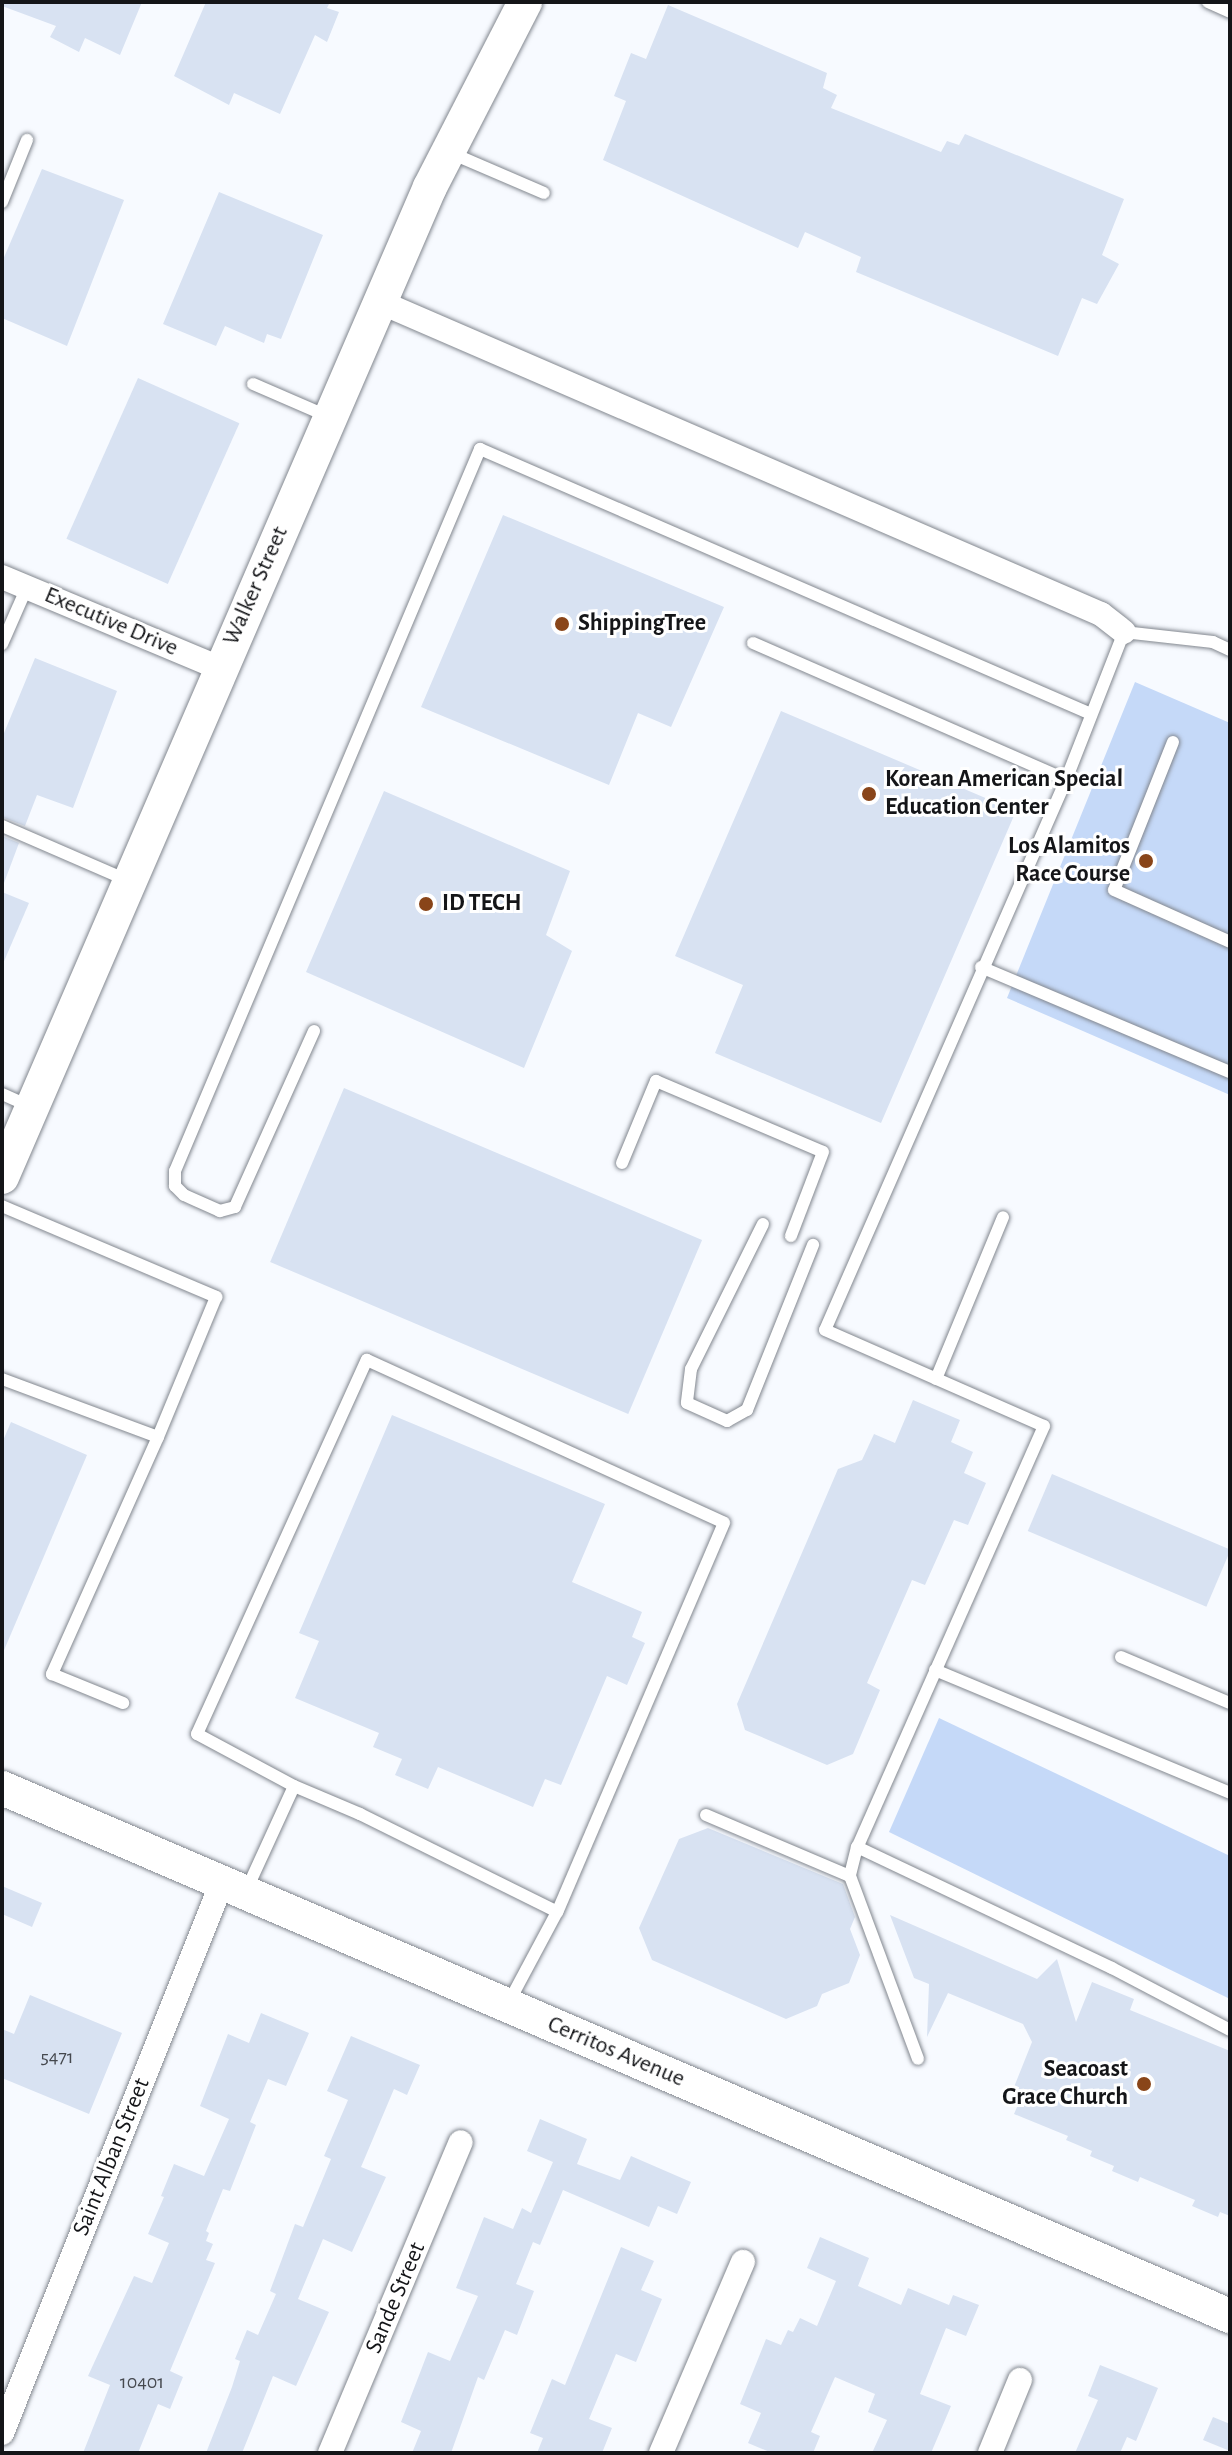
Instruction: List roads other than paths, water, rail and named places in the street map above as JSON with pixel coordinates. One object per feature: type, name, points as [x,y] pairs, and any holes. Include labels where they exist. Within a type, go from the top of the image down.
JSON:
[{"type":"main road","name":"Walker Street","points":[[2,1177],[17,1100],[129,881],[448,151],[525,2]]},
{"type":"main road","name":"Cerritos Avenue","points":[[2,1788],[1230,2316]]},
{"type":"street","points":[[380,302],[1101,614],[1124,632]]},
{"type":"street","name":"Executive Drive","points":[[2,577],[220,668]]},
{"type":"street","name":"Saint Alban Street","points":[[2,2433],[10,2388],[234,1888]]},
{"type":"street","name":"Sande Street","points":[[330,2453],[461,2142]]},
{"type":"street","points":[[661,2453],[743,2262]]},
{"type":"street","points":[[990,2453],[1020,2380]]},
{"type":"lane","points":[[1208,2],[1230,12]]},
{"type":"lane","points":[[2,202],[27,140]]},
{"type":"lane","points":[[448,151],[544,193]]},
{"type":"lane","points":[[253,384],[329,418]]},
{"type":"lane","points":[[314,1031],[235,1207],[220,1211],[184,1195],[175,1186],[175,1171],[480,449],[1091,714]]},
{"type":"lane","points":[[2,644],[27,587]]},
{"type":"lane","points":[[918,2059],[850,1876],[857,1847],[1044,1426],[825,1330],[981,967],[1066,780],[1124,632],[1213,642],[1230,650]]},
{"type":"lane","points":[[753,643],[1066,780]]},
{"type":"lane","points":[[1173,742],[1114,890],[1230,942]]},
{"type":"lane","points":[[2,826],[129,881]]},
{"type":"lane","points":[[981,967],[1230,1072]]},
{"type":"lane","points":[[622,1163],[656,1081],[823,1152],[791,1236]]},
{"type":"lane","points":[[2,1206],[216,1297],[158,1437],[52,1674],[123,1703]]},
{"type":"lane","points":[[936,1379],[1003,1217]]},
{"type":"lane","points":[[763,1224],[691,1369],[687,1403],[727,1421],[747,1410],[813,1245]]},
{"type":"lane","points":[[508,2005],[557,1912],[724,1523],[367,1360],[197,1734],[294,1786],[360,1814],[557,1912]]},
{"type":"lane","points":[[2,1379],[158,1437]]},
{"type":"lane","points":[[1121,1657],[1230,1703]]},
{"type":"lane","points":[[935,1670],[1230,1793]]},
{"type":"lane","points":[[234,1888],[294,1786]]},
{"type":"lane","points":[[706,1815],[850,1876]]},
{"type":"lane","points":[[857,1847],[1112,1968],[1230,2030]]},
{"type":"place","name":"ShippingTree","points":[[562,624]]},
{"type":"place","name":"Korean American Special Education Center","points":[[869,794]]},
{"type":"place","name":"Los Alamitos Race Course","points":[[1146,861]]},
{"type":"place","name":"ID TECH","points":[[426,904]]},
{"type":"place","name":"Seacoast Grace Church","points":[[1144,2084]]}]
